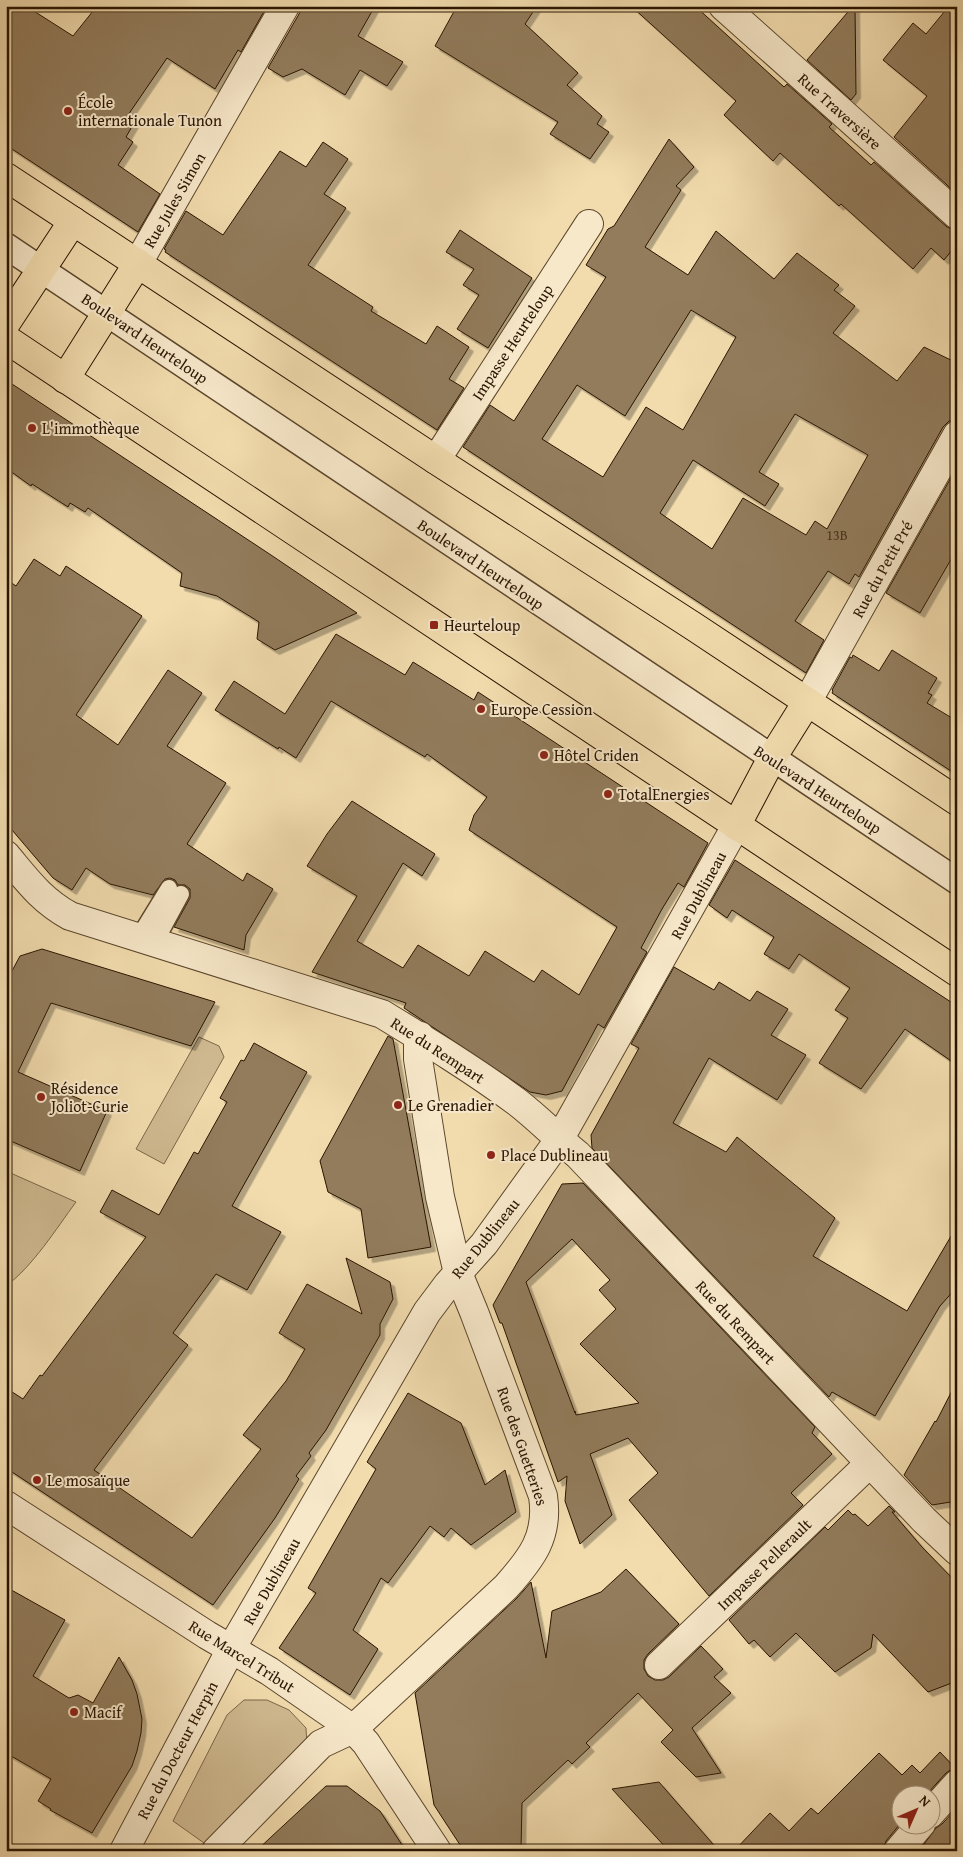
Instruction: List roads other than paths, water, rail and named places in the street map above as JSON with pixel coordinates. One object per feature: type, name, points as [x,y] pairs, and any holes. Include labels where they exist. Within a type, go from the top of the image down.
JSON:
[{"type":"main road","points":[[6,177],[957,801]]},
{"type":"main road","points":[[6,323],[73,221]]},
{"type":"main road","points":[[65,379],[138,263]]},
{"type":"main road","points":[[6,339],[957,972]]},
{"type":"main road","points":[[736,826],[772,758],[807,702]]},
{"type":"street","name":"Rue Jules Simon","points":[[138,263],[285,6]]},
{"type":"street","name":"Rue Traversière","points":[[723,6],[957,215]]},
{"type":"street","name":"Impasse Heurteloup","points":[[436,460],[590,224]]},
{"type":"street","name":"Boulevard Heurteloup","points":[[6,246],[957,881]]},
{"type":"street","name":"Rue du Petit Pré","points":[[807,702],[957,435]]},
{"type":"street","name":"Rue Dublineau","points":[[231,1648],[427,1312],[448,1284],[484,1244],[559,1140],[736,826]]},
{"type":"street","name":"Rue du Rempart","points":[[10,871],[70,916],[368,1008],[382,1014],[420,1036],[516,1102],[547,1126],[559,1140],[578,1156],[924,1520],[957,1551]]},
{"type":"street","points":[[420,1036],[418,1059],[439,1187],[458,1273]]},
{"type":"street","name":"Rue des Guetteries","points":[[353,1729],[506,1587],[528,1561],[536,1548],[543,1530],[546,1512],[543,1496],[458,1273]]},
{"type":"street","name":"Impasse Pellerault","points":[[659,1665],[870,1463]]},
{"type":"street","name":"Rue Marcel Tribut","points":[[6,1505],[269,1671],[353,1729],[366,1743],[437,1851]]},
{"type":"street","name":"Rue du Docteur Herpin","points":[[124,1851],[231,1648]]},
{"type":"street","points":[[216,1851],[321,1744],[353,1729]]},
{"type":"street","points":[[940,1803],[957,1784]]},
{"type":"street","points":[[898,1851],[912,1834]]},
{"type":"lane","points":[[147,939],[175,891]]},
{"type":"place","name":"École internationale Tunon","points":[[68,111]]},
{"type":"place","name":"L'immothèque","points":[[32,428]]},
{"type":"place","name":"Heurteloup","points":[[434,625]]},
{"type":"place","name":"Europe Cession","points":[[481,709]]},
{"type":"place","name":"Hôtel Criden","points":[[544,755]]},
{"type":"place","name":"TotalEnergies","points":[[608,794]]},
{"type":"place","name":"Résidence Joliot-Curie","points":[[41,1097]]},
{"type":"place","name":"Le Grenadier","points":[[398,1105]]},
{"type":"place","name":"Place Dublineau","points":[[491,1155]]},
{"type":"place","name":"Le mosaïque","points":[[37,1480]]},
{"type":"place","name":"Macif","points":[[74,1712]]}]
